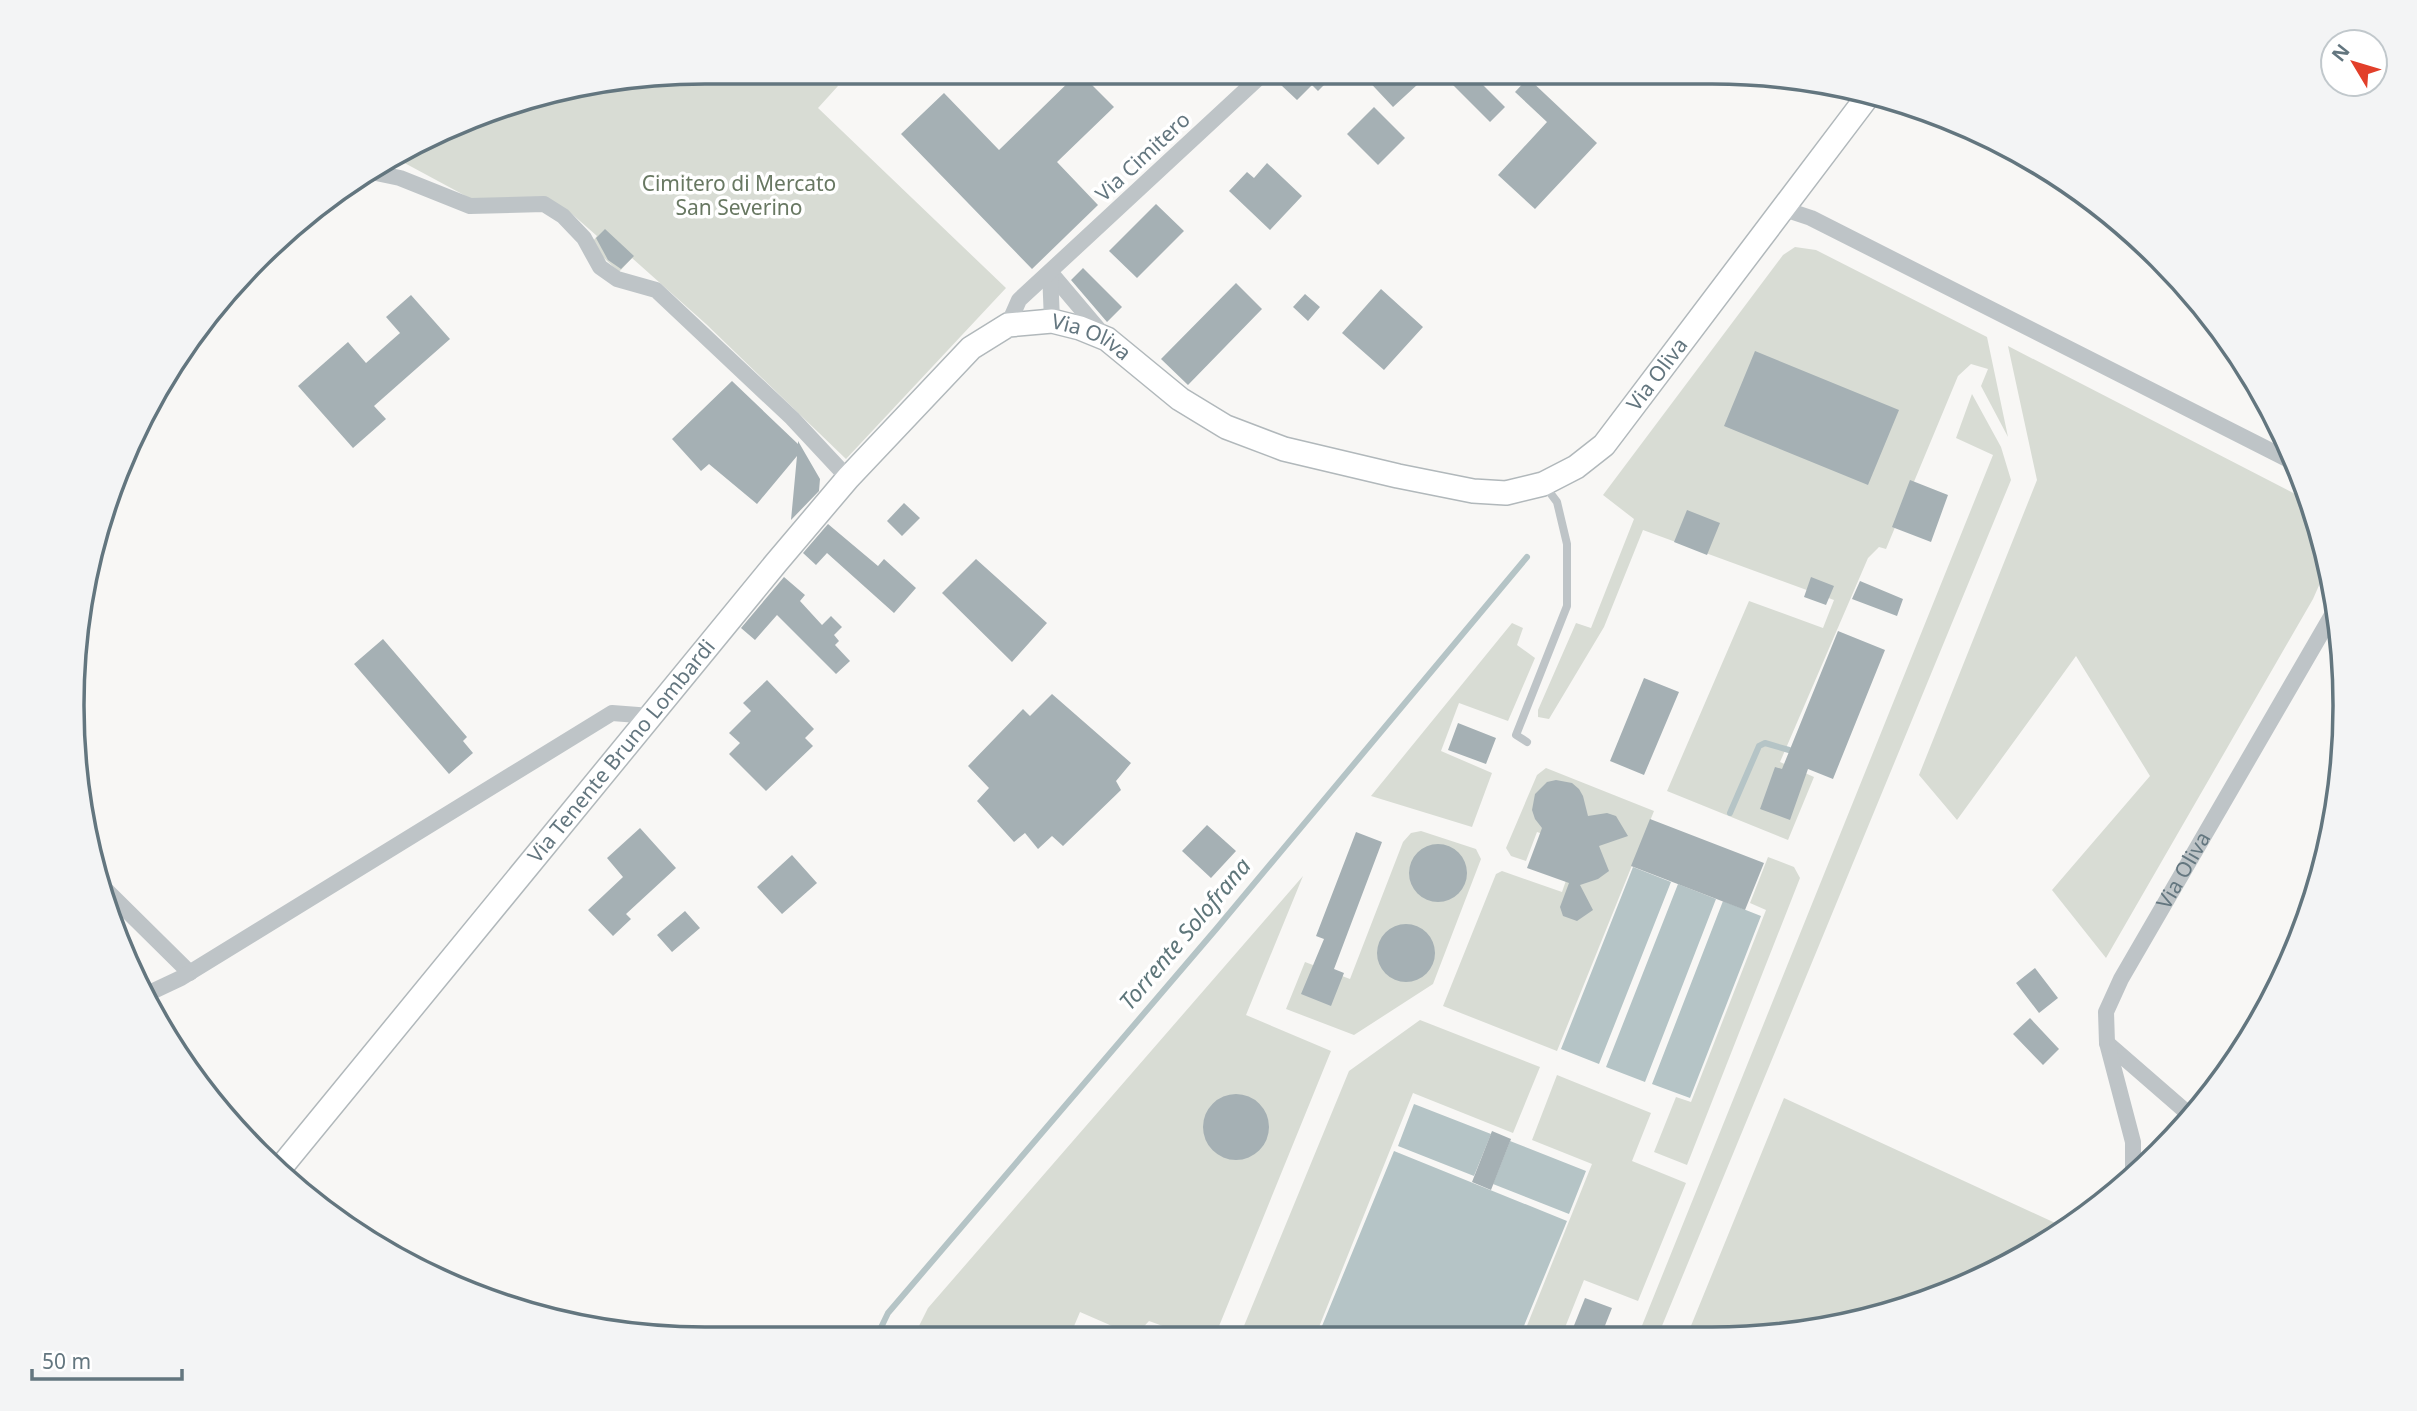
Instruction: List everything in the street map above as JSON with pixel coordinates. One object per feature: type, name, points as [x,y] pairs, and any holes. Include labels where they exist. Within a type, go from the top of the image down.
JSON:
[{"type":"main road","name":"Via Oliva","points":[[971,348],[1008,324],[1052,321],[1107,339],[1180,399],[1226,428],[1284,449],[1473,491],[1506,493],[1543,484],[1576,467],[1604,445],[1863,103]]},
{"type":"main road","name":"Via Tenente Bruno Lombardi","points":[[285,1163],[848,478],[971,348]]},
{"type":"street","name":"Via Cimitero","points":[[1008,324],[1019,300],[1252,84]]},
{"type":"street","points":[[383,174],[400,178],[470,206],[544,204],[563,216],[584,238],[600,267],[617,279],[656,290],[792,418],[848,478]]},
{"type":"street","points":[[1784,209],[1811,218],[2280,456]]},
{"type":"street","points":[[1050,272],[1052,321]]},
{"type":"street","points":[[1050,272],[1107,339]]},
{"type":"street","name":"Via Oliva","points":[[2133,1162],[2133,1142],[2107,1043],[2106,1012],[2121,979],[2328,622]]},
{"type":"street","points":[[154,991],[190,973],[612,713],[651,716]]},
{"type":"street","points":[[115,899],[190,973]]},
{"type":"street","points":[[2107,1043],[2184,1110]]},
{"type":"lane","points":[[1527,742],[1516,735],[1567,606],[1567,544],[1557,502],[1543,484]]},
{"type":"green space","name":"Cimitero di Mercato San Severino","points":[[836,84],[838,86],[818,108],[1006,288],[846,459],[706,324],[632,258],[619,272],[590,245],[597,236],[572,214],[544,197],[475,201],[404,162],[468,131],[545,105],[584,96],[665,85]]},
{"type":"green space","points":[[1795,247],[1816,250],[1987,337],[2008,437],[1981,386],[1988,369],[1971,364],[1958,376],[1886,549],[1879,547],[1868,558],[1780,762],[1814,777],[1788,840],[1667,791],[1749,601],[1823,628],[1834,600],[1643,530],[1604,627],[1549,719],[1538,717],[1538,710],[1576,623],[1591,628],[1634,519],[1603,495],[1783,255]]},
{"type":"green space","points":[[2008,346],[2296,494],[2321,582],[2106,958],[2052,890],[2150,776],[2076,656],[1957,820],[1919,775],[2037,480]]},
{"type":"green space","points":[[1972,394],[2001,447],[2011,480],[1662,1327],[1641,1327],[1993,455],[1956,438]]},
{"type":"green space","points":[[1512,623],[1523,628],[1517,645],[1535,658],[1508,721],[1459,703],[1441,751],[1492,773],[1472,827],[1371,796]]},
{"type":"green space","points":[[1546,768],[1654,811],[1557,1051],[1443,1006],[1496,874],[1502,871],[1562,892],[1578,846],[1537,832],[1526,861],[1511,856],[1506,848],[1537,775]]},
{"type":"green space","points":[[1421,831],[1476,849],[1481,859],[1433,984],[1354,1035],[1286,1009],[1305,962],[1350,979],[1403,842],[1411,833]]},
{"type":"green space","points":[[1768,857],[1794,867],[1800,878],[1687,1165],[1654,1152],[1676,1097],[1691,1102],[1766,910],[1750,903]]},
{"type":"green space","points":[[1303,876],[1246,1015],[1331,1051],[1219,1327],[1166,1327],[1149,1321],[1143,1327],[1114,1327],[1080,1312],[1074,1327],[918,1327],[928,1308]]},
{"type":"green space","points":[[1420,1020],[1540,1067],[1513,1133],[1413,1093],[1319,1327],[1244,1327],[1349,1071]]},
{"type":"green space","points":[[1557,1075],[1651,1113],[1632,1161],[1686,1183],[1638,1301],[1584,1280],[1565,1327],[1526,1327],[1592,1164],[1532,1140]]},
{"type":"green space","points":[[1784,1098],[2055,1223],[2022,1244],[1949,1280],[1872,1306],[1793,1322],[1690,1327]]},
{"type":"shaded area","points":[[1633,867],[1671,882],[1599,1064],[1561,1049]]},
{"type":"shaded area","points":[[1678,884],[1716,899],[1645,1082],[1606,1067]]},
{"type":"shaded area","points":[[1723,901],[1761,916],[1690,1098],[1652,1084]]},
{"type":"shaded area","points":[[1414,1104],[1491,1134],[1474,1176],[1398,1146]]},
{"type":"shaded area","points":[[1510,1141],[1586,1171],[1569,1214],[1493,1184]]},
{"type":"shaded area","points":[[1394,1151],[1567,1221],[1524,1327],[1322,1326]]},
{"type":"building","points":[[1067,84],[1091,84],[1114,107],[1057,162],[1098,205],[1032,269],[901,134],[944,93],[999,150]]},
{"type":"building","points":[[1325,84],[1318,91],[1312,85],[1297,100],[1281,85]]},
{"type":"building","points":[[1371,84],[1418,84],[1393,107]]},
{"type":"building","points":[[1452,84],[1482,84],[1505,107],[1490,122]]},
{"type":"building","points":[[1522,84],[1534,84],[1597,143],[1535,209],[1498,175],[1547,122],[1515,92]]},
{"type":"building","points":[[1374,107],[1405,138],[1378,165],[1347,134]]},
{"type":"building","points":[[1267,163],[1302,196],[1270,230],[1229,191],[1247,172],[1254,178]]},
{"type":"building","points":[[1156,204],[1184,231],[1137,278],[1109,251]]},
{"type":"building","points":[[605,229],[634,256],[621,269],[608,260],[596,238]]},
{"type":"building","points":[[1083,268],[1122,307],[1107,322],[1071,280]]},
{"type":"building","points":[[1236,283],[1262,309],[1188,385],[1161,359]]},
{"type":"building","points":[[1381,289],[1423,327],[1384,370],[1342,333]]},
{"type":"building","points":[[1305,294],[1320,307],[1308,321],[1293,307]]},
{"type":"building","points":[[411,295],[450,339],[374,406],[386,419],[353,448],[298,386],[348,342],[366,363],[400,333],[386,317]]},
{"type":"building","points":[[1755,351],[1899,410],[1868,485],[1724,426]]},
{"type":"building","points":[[732,381],[798,444],[798,441],[820,479],[819,491],[791,520],[797,456],[757,504],[709,464],[701,471],[672,439]]},
{"type":"building","points":[[1910,480],[1948,495],[1931,542],[1892,527]]},
{"type":"building","points":[[904,503],[920,518],[902,536],[887,521]]},
{"type":"building","points":[[1687,510],[1720,523],[1707,555],[1674,542]]},
{"type":"building","points":[[828,524],[878,566],[884,559],[916,588],[894,613],[827,553],[816,565],[803,553]]},
{"type":"building","points":[[976,559],[1047,623],[1012,662],[942,593]]},
{"type":"building","points":[[784,577],[805,595],[800,601],[822,625],[831,616],[842,627],[834,635],[839,641],[835,645],[850,661],[836,674],[777,615],[755,640],[741,628]]},
{"type":"building","points":[[1811,577],[1834,586],[1826,605],[1804,597]]},
{"type":"building","points":[[1860,581],[1903,599],[1897,616],[1852,599]]},
{"type":"building","points":[[1838,631],[1885,650],[1833,779],[1808,769],[1790,820],[1760,809],[1775,767],[1782,769]]},
{"type":"building","points":[[383,639],[467,737],[463,741],[473,753],[449,774],[354,664]]},
{"type":"building","points":[[1644,678],[1679,692],[1644,775],[1610,761]]},
{"type":"building","points":[[767,680],[814,729],[805,738],[813,746],[766,791],[729,754],[740,743],[729,733],[751,711],[743,703]]},
{"type":"building","points":[[1052,694],[1131,763],[1116,781],[1121,790],[1063,846],[1052,836],[1038,849],[1025,833],[1014,842],[977,801],[989,788],[968,766],[1023,709],[1030,716]]},
{"type":"building","points":[[1458,723],[1496,738],[1486,764],[1448,750]]},
{"type":"building","points":[[1556,780],[1572,783],[1579,789],[1588,816],[1607,813],[1616,816],[1628,836],[1599,846],[1609,871],[1598,879],[1580,885],[1593,910],[1577,921],[1563,916],[1560,907],[1569,883],[1527,868],[1542,828],[1532,810],[1535,794],[1547,782]]},
{"type":"building","points":[[1650,819],[1764,863],[1745,910],[1631,866]]},
{"type":"building","points":[[1207,825],[1236,851],[1211,878],[1182,851]]},
{"type":"building","points":[[640,828],[676,868],[626,914],[631,919],[613,936],[588,910],[623,877],[607,858]]},
{"type":"building","points":[[1356,832],[1382,842],[1334,969],[1344,973],[1331,1006],[1301,994],[1324,939],[1316,936]]},
{"type":"building","points":[[1438,844],[1449,846],[1462,857],[1467,873],[1465,884],[1454,897],[1438,902],[1427,900],[1414,889],[1409,873],[1411,862],[1422,849]]},
{"type":"building","points":[[792,855],[817,883],[782,914],[757,887]]},
{"type":"building","points":[[685,911],[700,928],[672,952],[657,935]]},
{"type":"building","points":[[1406,924],[1417,926],[1430,937],[1435,953],[1433,964],[1422,977],[1406,982],[1395,980],[1382,969],[1377,953],[1379,942],[1390,929]]},
{"type":"building","points":[[2035,968],[2058,998],[2039,1013],[2016,983]]},
{"type":"building","points":[[2030,1018],[2059,1049],[2043,1065],[2013,1034]]},
{"type":"building","points":[[1230,1094],[1242,1094],[1254,1099],[1264,1109],[1269,1127],[1267,1140],[1254,1155],[1242,1160],[1230,1160],[1218,1155],[1208,1145],[1203,1133],[1203,1121],[1208,1109],[1218,1099]]},
{"type":"building","points":[[1492,1131],[1511,1139],[1491,1190],[1472,1182]]},
{"type":"building","points":[[1585,1298],[1612,1308],[1604,1327],[1573,1327]]},
{"type":"waterway","name":"Torrente Solofrana","points":[[881,1327],[888,1313],[1217,928],[1527,557]]},
{"type":"waterway","points":[[1730,813],[1759,746],[1765,743],[1789,750]]}]
